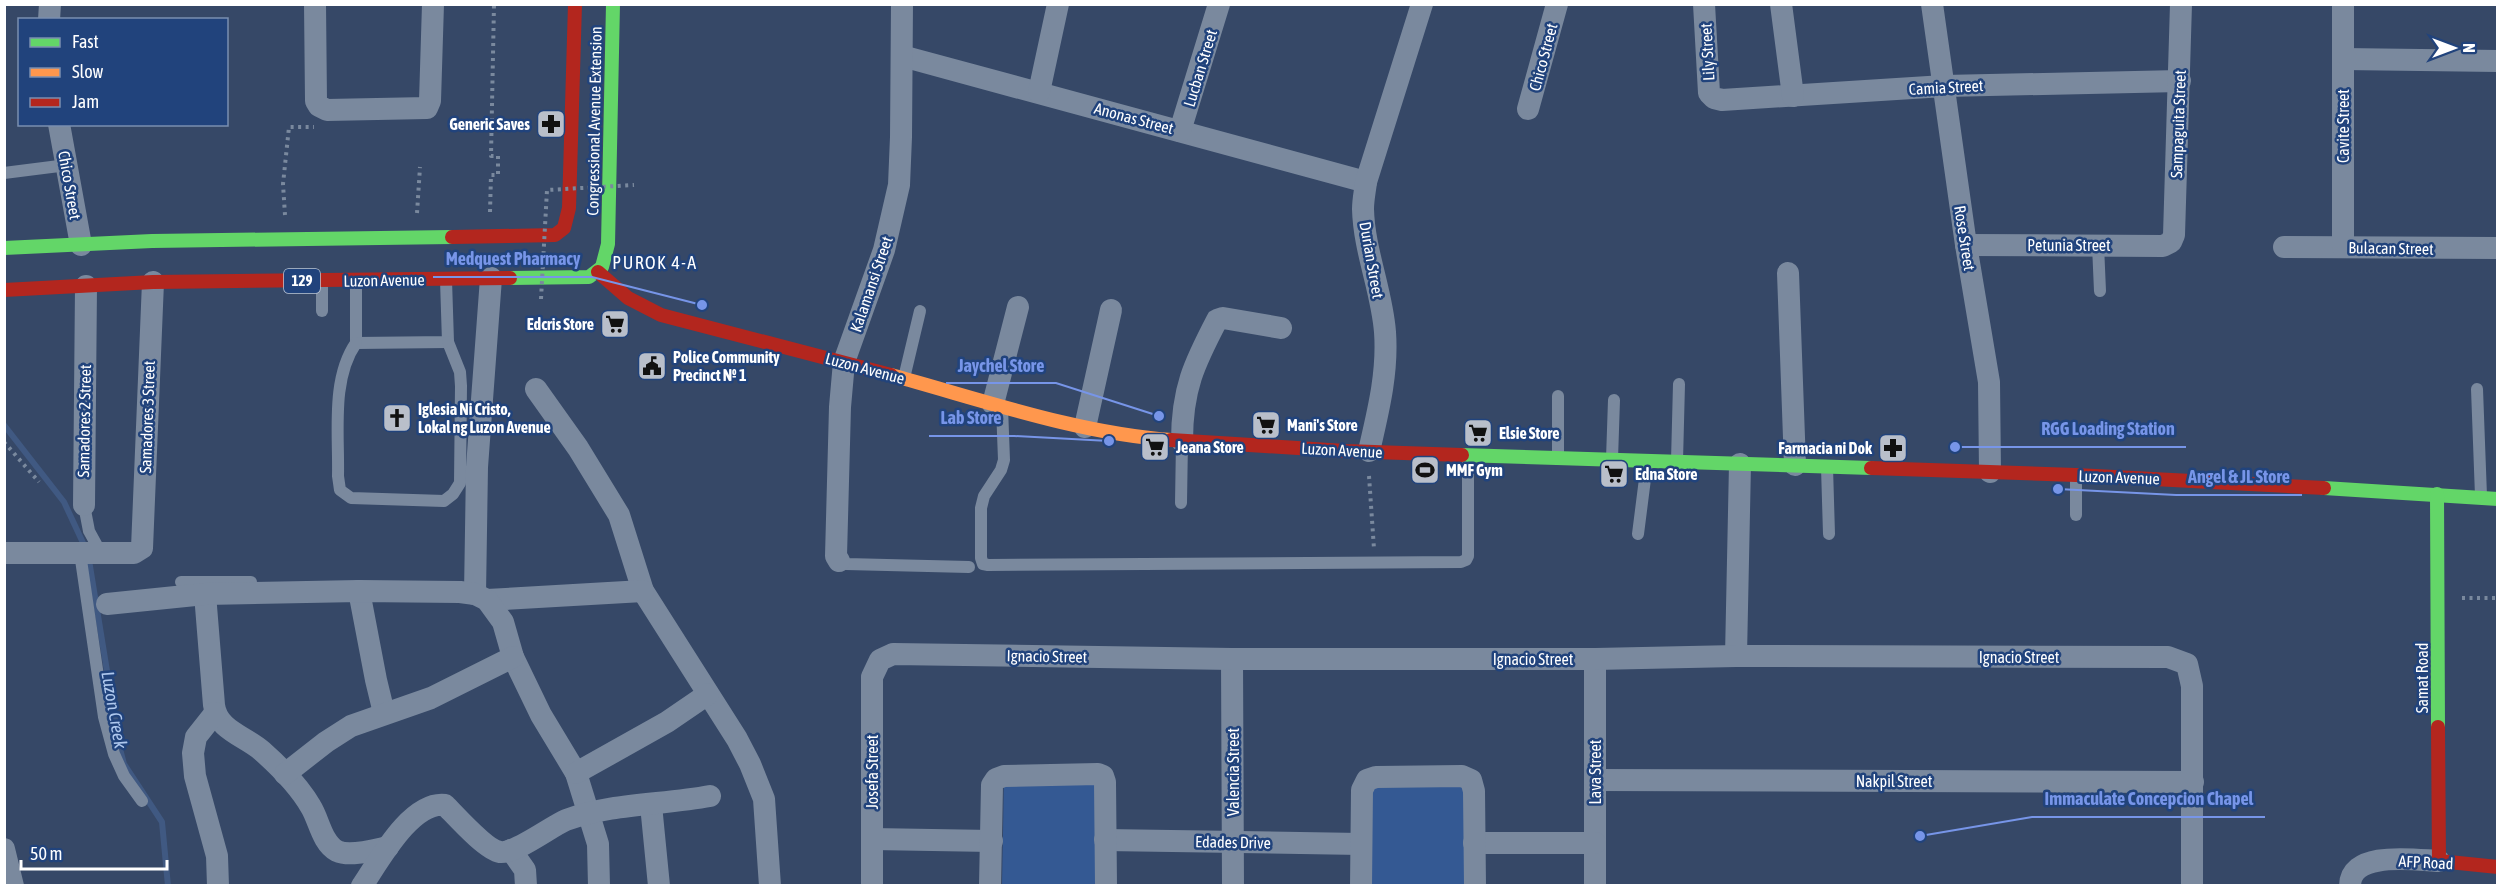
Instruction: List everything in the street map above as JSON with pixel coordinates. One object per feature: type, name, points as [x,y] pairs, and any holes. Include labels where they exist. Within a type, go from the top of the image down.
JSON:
[{"type":"main road","name":"Congressional Avenue Extension","points":[[490,237],[550,236],[560,232],[567,222],[575,4]]},
{"type":"main road","name":"Congressional Avenue Extension","points":[[598,272],[607,253],[608,244],[613,4]]},
{"type":"main road","points":[[4,248],[152,241],[490,237]]},
{"type":"main road","name":"Luzon Avenue","points":[[4,290],[153,282],[572,279],[589,277],[598,272],[628,298],[661,315],[844,362],[998,405],[1127,435],[1369,459],[1468,456],[1827,466],[2076,475],[2498,499]]},
{"type":"main road","name":"Samat Road","points":[[2437,494],[2439,861]]},
{"type":"main road","name":"AFP Road","points":[[2439,861],[2498,867]]},
{"type":"street","points":[[315,4],[316,101],[319,106],[327,110],[427,108],[430,101],[433,4]]},
{"type":"street","name":"Kalamansi Street","points":[[839,561],[836,556],[836,533],[840,407],[844,362],[884,250],[899,186],[902,4]]},
{"type":"street","points":[[1038,92],[1058,4]]},
{"type":"street","name":"Lucban Street","points":[[1180,131],[1219,4]]},
{"type":"street","name":"Durian Street","points":[[1369,459],[1381,400],[1386,359],[1385,330],[1363,209],[1366,182],[1422,4]]},
{"type":"street","name":"Chico Street","points":[[1528,109],[1557,4]]},
{"type":"street","name":"Lily Street","points":[[1704,4],[1710,93],[1714,98]]},
{"type":"street","points":[[1781,4],[1793,96]]},
{"type":"street","name":"Rose Street","points":[[1932,4],[1966,245],[1989,382],[1990,472]]},
{"type":"street","name":"Sampaguita Street","points":[[2170,242],[2174,235],[2181,4]]},
{"type":"street","name":"Cavite Street","points":[[2343,4],[2343,247]]},
{"type":"street","name":"Anonas Street","points":[[902,56],[1366,182]]},
{"type":"street","points":[[2343,59],[2498,61]]},
{"type":"street","name":"Camia Street","points":[[1714,98],[1722,100],[1944,86],[2180,81]]},
{"type":"street","name":"Chico Street","points":[[59,126],[81,245]]},
{"type":"street","name":"Petunia Street","points":[[1966,245],[2163,246],[2170,242]]},
{"type":"street","name":"Bulacan Street","points":[[2284,247],[2498,248]]},
{"type":"street","points":[[1788,273],[1795,465]]},
{"type":"street","points":[[491,278],[477,467],[472,593],[503,622],[513,657],[541,715],[576,773],[598,844],[598,885]]},
{"type":"street","name":"Samadores 3 Street","points":[[90,553],[139,551],[141,548],[153,282]]},
{"type":"street","name":"Samadores 2 Street","points":[[84,505],[86,286]]},
{"type":"street","points":[[998,405],[1017,308]]},
{"type":"street","points":[[1085,427],[1111,310]]},
{"type":"street","points":[[1182,441],[1187,386],[1197,359],[1217,320],[1222,318],[1281,328]]},
{"type":"street","points":[[536,389],[578,448],[619,515],[643,591],[737,739],[750,764],[764,799],[770,885]]},
{"type":"street","points":[[1736,656],[1740,464]]},
{"type":"street","points":[[4,553],[90,553]]},
{"type":"street","points":[[359,591],[384,713]]},
{"type":"street","points":[[96,606],[205,594],[359,591],[472,593],[643,591]]},
{"type":"street","points":[[205,594],[215,713],[223,725],[261,750],[285,774],[311,807],[326,840],[337,851],[357,852],[388,848]]},
{"type":"street","name":"Ignacio Street","points":[[880,660],[892,654],[1232,658],[2168,657],[2187,664],[2192,686],[2193,782]]},
{"type":"street","points":[[285,774],[351,726],[431,698],[513,657]]},
{"type":"street","name":"Valencia Street","points":[[1232,658],[1233,885]]},
{"type":"street","name":"Lava Street","points":[[1594,658],[1594,885]]},
{"type":"street","name":"Josefa Street","points":[[872,885],[872,677],[880,660]]},
{"type":"street","points":[[576,773],[667,722],[708,694]]},
{"type":"street","points":[[215,713],[196,736],[193,753],[195,776],[217,856],[218,885]]},
{"type":"street","points":[[990,885],[992,785],[996,779],[1004,776],[1098,774],[1103,776],[1105,782],[1106,885]]},
{"type":"street","points":[[1361,885],[1362,790],[1366,780],[1376,777],[1462,776],[1471,780],[1474,791],[1475,885]]},
{"type":"street","name":"Nakpil Street","points":[[1594,780],[2193,782]]},
{"type":"street","points":[[2192,885],[2193,782]]},
{"type":"street","points":[[362,885],[418,811],[438,804],[445,805],[490,848],[501,852],[511,850],[560,823],[589,811],[710,796]]},
{"type":"street","points":[[651,805],[659,885]]},
{"type":"street","points":[[872,839],[992,841]]},
{"type":"street","name":"Edades Drive","points":[[1105,840],[1361,844]]},
{"type":"street","points":[[1474,843],[1594,843]]},
{"type":"street","points":[[4,849],[9,876]]},
{"type":"street","points":[[511,850],[525,870],[526,885]]},
{"type":"street","name":"AFP Road","points":[[2353,877],[2368,861],[2439,861]]},
{"type":"lane","points":[[4,173],[67,165]]},
{"type":"lane","points":[[2098,245],[2100,291]]},
{"type":"lane","points":[[356,280],[356,343],[346,356],[340,381],[338,476],[340,490],[351,498],[444,501],[453,494],[460,483],[461,386],[460,372],[448,342],[446,279]]},
{"type":"lane","points":[[322,280],[322,311]]},
{"type":"lane","points":[[904,379],[920,311]]},
{"type":"lane","points":[[356,343],[448,342]]},
{"type":"lane","points":[[1677,462],[1679,384]]},
{"type":"lane","points":[[2477,389],[2481,498]]},
{"type":"lane","points":[[1558,396],[1558,459]]},
{"type":"lane","points":[[1612,460],[1614,400]]},
{"type":"lane","points":[[998,405],[1004,460],[1001,470],[984,496],[981,508],[983,564],[1375,564],[1466,560],[1468,556],[1468,456]]},
{"type":"lane","points":[[1181,503],[1182,441]]},
{"type":"lane","points":[[1638,534],[1647,462]]},
{"type":"lane","points":[[1827,466],[1829,534]]},
{"type":"lane","points":[[2076,475],[2076,515]]},
{"type":"lane","name":"Samadores 2 Street","points":[[84,505],[89,531],[96,606],[94,656],[109,735],[124,776],[142,801]]},
{"type":"lane","points":[[839,561],[846,564],[969,567]]},
{"type":"lane","points":[[181,582],[472,593]]},
{"type":"path","points":[[490,237],[491,175],[498,175],[498,156],[491,156],[494,4]]},
{"type":"path","points":[[286,239],[283,184],[289,127],[321,127],[319,106]]},
{"type":"path","points":[[416,238],[420,167]]},
{"type":"path","points":[[541,299],[547,190],[634,184]]},
{"type":"path","points":[[4,442],[39,482]]},
{"type":"path","points":[[1369,459],[1375,564]]},
{"type":"path","points":[[2438,598],[2498,598]]},
{"type":"shaded area","points":[[1004,780],[1100,781],[1098,885],[1002,886]]},
{"type":"shaded area","points":[[1370,787],[1464,787],[1464,885],[1370,886]]},
{"type":"waterway","name":"Luzon Creek","points":[[4,425],[64,502],[84,545]]},
{"type":"waterway","name":"Luzon Creek","points":[[89,560],[119,745],[124,764],[162,822],[168,886]]},
{"type":"traffic: fast","points":[[510,278],[589,277],[602,267],[608,244],[613,4]]},
{"type":"traffic: fast","points":[[4,248],[152,241],[452,237]]},
{"type":"traffic: fast","points":[[1462,455],[1871,468]]},
{"type":"traffic: fast","points":[[2324,488],[2498,499]]},
{"type":"traffic: fast","points":[[2437,494],[2438,727]]},
{"type":"traffic: slow","points":[[891,375],[1065,423],[1171,440]]},
{"type":"traffic: jam","points":[[452,237],[555,235],[564,228],[569,208],[575,4]]},
{"type":"traffic: jam","points":[[598,272],[628,298],[661,315],[891,375]]},
{"type":"traffic: jam","points":[[4,290],[153,282],[510,278]]},
{"type":"traffic: jam","points":[[1171,440],[1345,451],[1462,455]]},
{"type":"traffic: jam","points":[[1871,468],[2076,475],[2324,488]]},
{"type":"traffic: jam","points":[[2438,727],[2439,861],[2498,867]]},
{"type":"place","name":"Generic Saves","points":[[551,124]]},
{"type":"place","name":"Medquest Pharmacy","points":[[702,305]]},
{"type":"place","name":"Edcris Store","points":[[615,324]]},
{"type":"place","name":"Police Community Precinct № 1","points":[[652,366]]},
{"type":"place","name":"Jaychel Store","points":[[1159,416]]},
{"type":"place","name":"Iglesia Ni Cristo, Lokal ng Luzon Avenue","points":[[397,418]]},
{"type":"place","name":"Mani's Store","points":[[1266,425]]},
{"type":"place","name":"Elsie Store","points":[[1478,433]]},
{"type":"place","name":"Lab Store","points":[[1109,441]]},
{"type":"place","name":"Jeana Store","points":[[1155,447]]},
{"type":"place","name":"RGG Loading Station","points":[[1955,447]]},
{"type":"place","name":"Farmacia ni Dok","points":[[1893,448]]},
{"type":"place","name":"MMF Gym","points":[[1425,470]]},
{"type":"place","name":"Edna Store","points":[[1614,474]]},
{"type":"place","name":"Angel & JL Store","points":[[2058,489]]},
{"type":"place","name":"Immaculate Concepcion Chapel","points":[[1920,836]]},
{"type":"district","name":"PUROK 4-A","points":[[655,263]]}]
